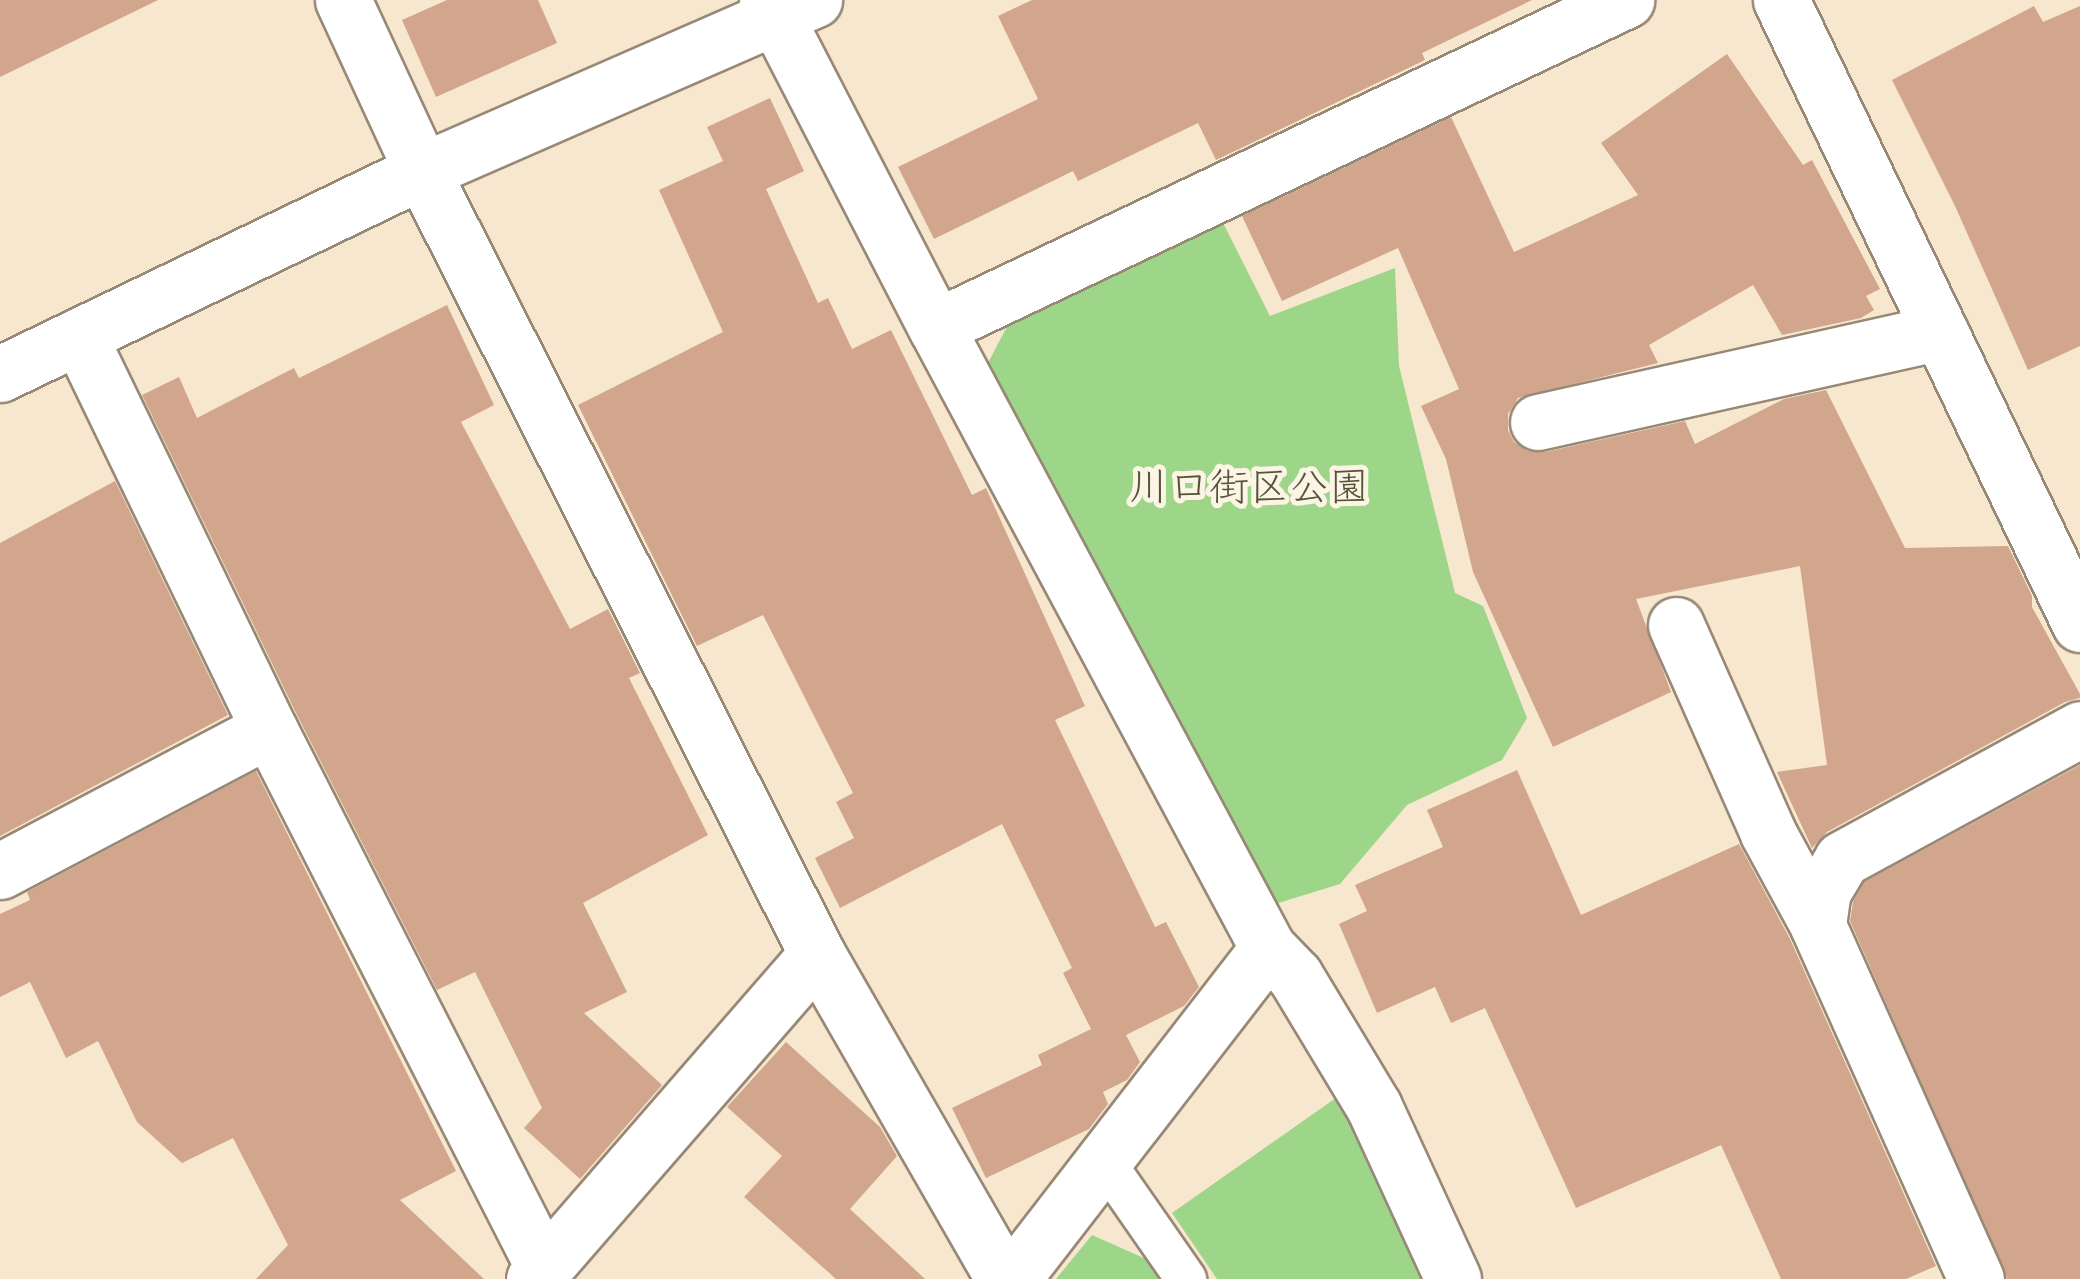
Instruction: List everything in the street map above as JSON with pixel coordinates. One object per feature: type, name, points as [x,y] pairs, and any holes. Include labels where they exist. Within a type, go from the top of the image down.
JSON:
[{"type":"street","points":[[343,0],[422,171],[816,954],[1004,1279]]},
{"type":"street","points":[[936,327],[1626,0]]},
{"type":"street","points":[[1781,0],[2080,624]]},
{"type":"street","points":[[0,374],[422,171],[785,6],[936,327],[1268,948],[1295,976],[1374,1107],[1454,1279]]},
{"type":"street","points":[[1538,422],[1940,332]]},
{"type":"street","points":[[80,336],[539,1274],[816,954]]},
{"type":"street","points":[[1676,625],[1768,832],[1818,924],[1976,1279]]},
{"type":"street","points":[[0,871],[270,729]]},
{"type":"street","points":[[1818,924],[1823,890],[1842,858],[2080,729]]},
{"type":"street","points":[[1012,1279],[1268,948]]},
{"type":"lane","points":[[1104,1161],[1186,1279]]},
{"type":"green space","name":"川口街区公園","points":[[1221,219],[1270,316],[1395,268],[1399,366],[1455,593],[1483,606],[1527,718],[1502,760],[1407,805],[1340,884],[1275,904],[988,363],[1014,313]]},
{"type":"green space","points":[[1343,1093],[1435,1279],[1217,1279],[1172,1213]]},
{"type":"green space","points":[[1092,1235],[1164,1267],[1172,1279],[1056,1279]]},
{"type":"building","points":[[0,0],[158,0],[0,77]]},
{"type":"building","points":[[447,0],[538,0],[557,43],[436,97],[402,20]]},
{"type":"building","points":[[1032,0],[1532,0],[1422,53],[1425,60],[1216,160],[1198,123],[1078,181],[1073,171],[934,239],[898,167],[1038,99],[998,16]]},
{"type":"building","points":[[2034,6],[2043,22],[2080,6],[2080,346],[2028,370],[1955,206],[1892,80]]},
{"type":"building","points":[[1727,54],[1803,165],[1812,160],[1880,289],[1866,296],[1874,310],[1861,318],[1782,335],[1753,285],[1649,345],[1658,363],[1518,398],[1508,414],[1508,430],[1514,442],[1528,451],[1545,452],[1685,421],[1695,444],[1784,399],[1826,390],[1905,548],[2008,546],[2032,596],[2032,607],[2080,694],[2080,698],[2065,702],[1827,832],[1812,848],[1777,772],[1827,765],[1800,566],[1636,599],[1671,692],[1553,747],[1473,572],[1446,459],[1421,406],[1459,389],[1398,248],[1282,301],[1242,216],[1451,117],[1514,252],[1638,195],[1601,143]]},
{"type":"building","points":[[770,98],[804,171],[766,189],[818,303],[828,298],[852,349],[891,330],[972,495],[986,488],[1085,706],[1055,720],[1155,927],[1166,922],[1199,987],[1184,1006],[1126,1035],[1140,1062],[1127,1080],[1103,1092],[1108,1104],[1089,1129],[986,1178],[952,1108],[1042,1065],[1038,1055],[1091,1029],[1063,973],[1072,968],[1002,824],[840,908],[815,858],[854,838],[836,802],[853,793],[763,615],[697,646],[578,405],[723,332],[659,190],[723,161],[707,127]]},
{"type":"building","points":[[447,305],[494,405],[461,422],[570,629],[608,609],[640,673],[629,678],[708,835],[583,903],[627,992],[584,1013],[662,1085],[580,1179],[524,1128],[542,1108],[475,972],[437,990],[297,715],[142,395],[179,377],[197,418],[294,368],[299,378]]},
{"type":"building","points":[[115,481],[228,715],[0,836],[0,543]]},
{"type":"building","points":[[2080,765],[2080,1279],[2007,1279],[1850,921],[1853,902],[1864,882]]},
{"type":"building","points":[[1517,770],[1581,915],[1739,844],[1790,939],[1936,1266],[1906,1279],[1781,1279],[1721,1145],[1576,1208],[1485,1008],[1451,1023],[1435,987],[1377,1013],[1339,924],[1367,911],[1355,885],[1443,847],[1427,810]]},
{"type":"building","points":[[256,771],[456,1171],[400,1200],[484,1279],[256,1279],[288,1245],[233,1138],[182,1163],[137,1122],[98,1041],[66,1058],[30,982],[0,997],[0,914],[30,900],[27,892]]},
{"type":"building","points":[[786,1042],[880,1127],[897,1156],[850,1209],[925,1279],[836,1279],[744,1197],[782,1156],[727,1107]]}]
